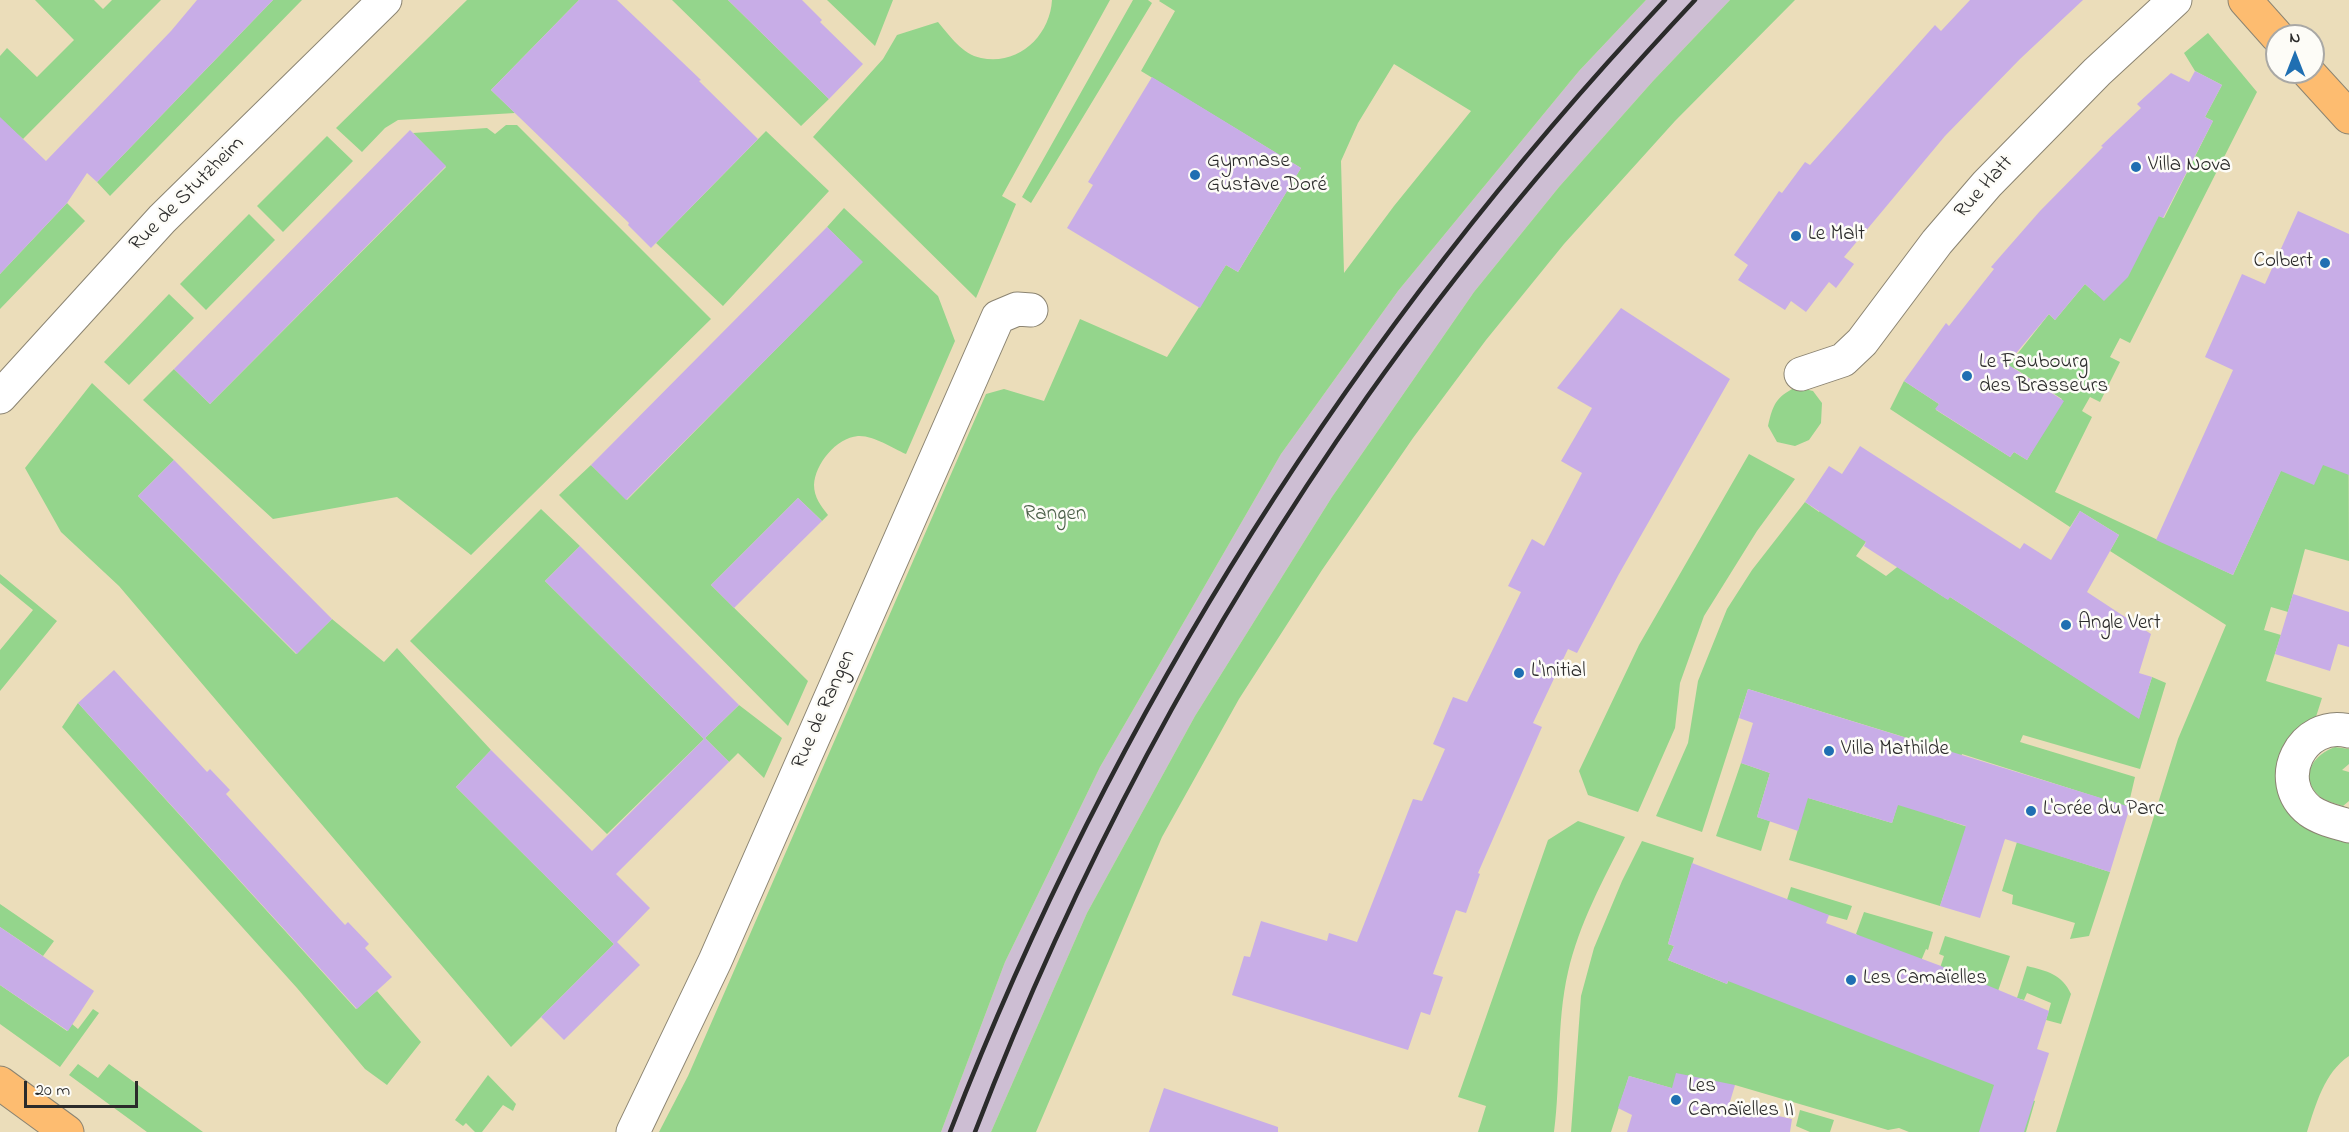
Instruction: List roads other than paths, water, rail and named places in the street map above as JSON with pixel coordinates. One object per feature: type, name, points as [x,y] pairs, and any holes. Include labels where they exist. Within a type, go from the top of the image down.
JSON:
[{"type":"main road","points":[[2245,0],[2266,24]]},
{"type":"main road","points":[[2319,84],[2349,117]]},
{"type":"main road","points":[[0,1083],[67,1132]]},
{"type":"street","name":"Rue de Stutzheim","points":[[0,397],[162,219],[385,0]]},
{"type":"street","name":"Rue Hatt","points":[[1801,374],[1843,360],[1862,342],[1937,242],[1987,184],[2097,72],[2175,0]]},
{"type":"street","name":"Rue de Rangen","points":[[633,1132],[715,961],[998,317],[1017,309],[1031,310]]},
{"type":"street","points":[[2349,731],[2326,730],[2312,736],[2301,747],[2293,761],[2291,775],[2297,795],[2311,811],[2349,826]]},
{"type":"railway","points":[[950,1132],[1015,976],[1087,824],[1166,676],[1253,532],[1346,392],[1446,256],[1552,126],[1665,0]]},
{"type":"railway","points":[[975,1132],[1014,1035],[1101,845],[1148,752],[1253,571],[1367,397],[1444,293],[1524,193],[1608,95],[1695,0]]},
{"type":"place","name":"Villa Nova","points":[[2136,167]]},
{"type":"place","name":"Gymnase Gustave Doré","points":[[1195,175]]},
{"type":"place","name":"Le Malt","points":[[1796,236]]},
{"type":"place","name":"Colbert","points":[[2325,263]]},
{"type":"place","name":"Le Faubourg des Brasseurs","points":[[1967,376]]},
{"type":"place","name":"Angle Vert","points":[[2066,625]]},
{"type":"place","name":"L'Initial","points":[[1519,673]]},
{"type":"place","name":"Villa Mathilde","points":[[1829,751]]},
{"type":"place","name":"L'Orée du Parc","points":[[2031,811]]},
{"type":"place","name":"Les Camaïelles","points":[[1851,980]]},
{"type":"place","name":"Les Camaïelles II","points":[[1676,1100]]},
{"type":"park label","name":"Rangen","points":[[1055,516]]}]
